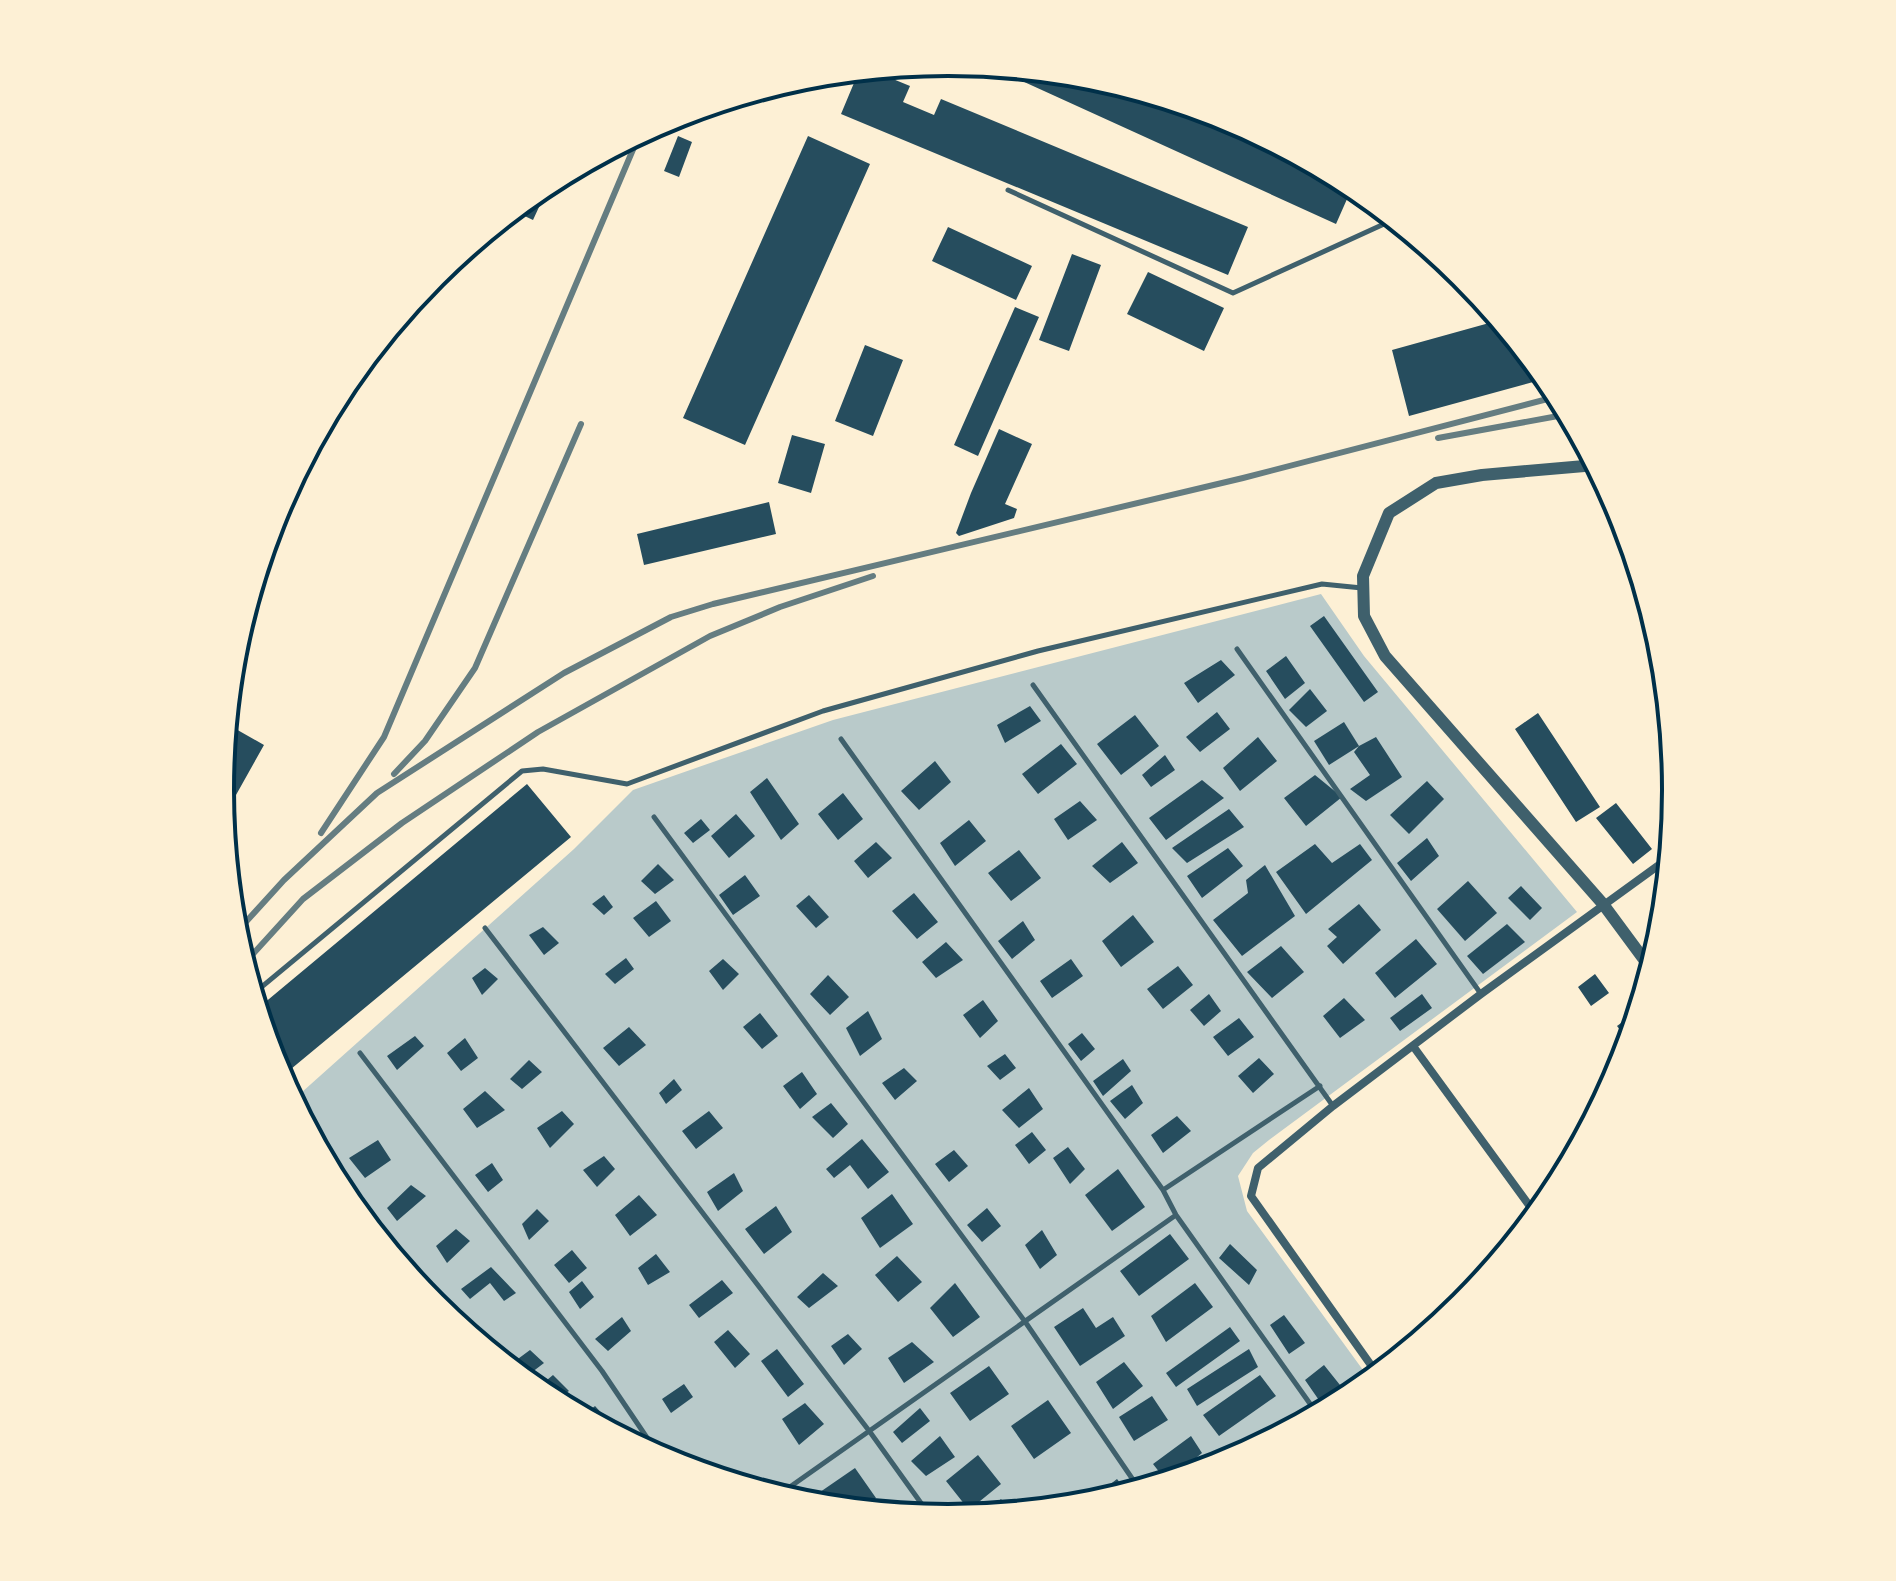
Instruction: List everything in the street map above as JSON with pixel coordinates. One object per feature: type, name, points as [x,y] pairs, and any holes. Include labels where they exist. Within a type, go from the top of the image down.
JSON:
[{"type":"street","points":[[1585,466],[1482,475],[1436,483],[1389,513],[1363,576],[1364,616],[1385,656],[1603,904],[1642,957]]},
{"type":"street","points":[[1371,1366],[1251,1196],[1258,1168],[1333,1106],[1481,994],[1658,865]]},
{"type":"street","points":[[1413,1046],[1529,1205]]},
{"type":"lane","points":[[1008,190],[1233,293],[1383,224]]},
{"type":"lane","points":[[262,987],[522,771],[543,769],[627,784],[823,711],[1038,651],[1322,584],[1363,589]]},
{"type":"lane","points":[[1237,649],[1481,994]]},
{"type":"lane","points":[[1033,685],[1333,1106]]},
{"type":"lane","points":[[841,739],[1163,1190],[1176,1215],[1311,1405]]},
{"type":"lane","points":[[654,817],[1026,1323],[1134,1481]]},
{"type":"lane","points":[[485,928],[922,1504]]},
{"type":"lane","points":[[360,1053],[602,1371],[647,1438]]},
{"type":"lane","points":[[1163,1190],[1320,1086]]},
{"type":"lane","points":[[790,1487],[1176,1215]]},
{"type":"shaded area","points":[[1321,594],[1364,656],[1577,912],[1269,1140],[1253,1153],[1238,1176],[1247,1211],[1364,1371],[1264,1431],[1221,1451],[1133,1481],[1041,1499],[995,1503],[948,1505],[855,1499],[763,1481],[675,1451],[632,1431],[551,1385],[513,1357],[477,1328],[411,1262],[354,1187],[329,1148],[301,1093],[574,849],[633,790],[833,720]]},
{"type":"building","points":[[892,79],[910,86],[903,102],[934,115],[941,99],[1248,227],[1228,275],[841,114],[854,82]]},
{"type":"building","points":[[1020,80],[1133,100],[1208,125],[1271,154],[1348,198],[1336,224]]},
{"type":"building","points":[[678,136],[692,142],[679,177],[664,171]]},
{"type":"building","points":[[808,136],[870,164],[745,445],[683,418]]},
{"type":"building","points":[[541,204],[533,220],[524,216]]},
{"type":"building","points":[[948,227],[1032,266],[1016,300],[932,261]]},
{"type":"building","points":[[1072,254],[1101,265],[1069,351],[1039,340]]},
{"type":"building","points":[[1148,272],[1224,308],[1204,351],[1127,314]]},
{"type":"building","points":[[1015,307],[1039,317],[978,456],[954,445]]},
{"type":"building","points":[[1488,323],[1533,382],[1409,416],[1392,350]]},
{"type":"building","points":[[865,345],[903,360],[873,436],[835,421]]},
{"type":"building","points":[[999,429],[1032,444],[1005,504],[1017,509],[1014,518],[959,536],[956,533]]},
{"type":"building","points":[[792,435],[825,444],[811,493],[778,483]]},
{"type":"building","points":[[769,502],[776,534],[644,565],[637,534]]},
{"type":"building","points":[[1324,616],[1378,692],[1364,702],[1310,626]]},
{"type":"building","points":[[1286,656],[1305,683],[1285,699],[1266,671]]},
{"type":"building","points":[[1221,660],[1235,675],[1198,703],[1184,683]]},
{"type":"building","points":[[1310,689],[1327,711],[1306,727],[1289,710]]},
{"type":"building","points":[[1030,706],[1041,721],[1005,743],[997,725]]},
{"type":"building","points":[[1217,712],[1230,729],[1200,752],[1186,737]]},
{"type":"building","points":[[1538,713],[1600,807],[1576,822],[1515,729]]},
{"type":"building","points":[[1135,715],[1159,746],[1121,775],[1097,744]]},
{"type":"building","points":[[1344,722],[1359,746],[1329,765],[1314,741]]},
{"type":"building","points":[[237,729],[264,745],[234,798]]},
{"type":"building","points":[[1258,737],[1277,761],[1240,791],[1223,768]]},
{"type":"building","points":[[1376,737],[1402,777],[1366,801],[1350,789],[1370,775],[1354,752]]},
{"type":"building","points":[[1061,744],[1077,764],[1038,794],[1022,774]]},
{"type":"building","points":[[1165,755],[1175,770],[1151,787],[1142,775]]},
{"type":"building","points":[[935,761],[951,782],[919,810],[901,791]]},
{"type":"building","points":[[1315,775],[1342,797],[1306,826],[1284,798]]},
{"type":"building","points":[[767,778],[799,824],[781,840],[750,792]]},
{"type":"building","points":[[1202,780],[1224,798],[1166,840],[1149,818]]},
{"type":"building","points":[[1427,781],[1444,799],[1409,834],[1390,815]]},
{"type":"building","points":[[527,784],[571,837],[291,1069],[266,1002]]},
{"type":"building","points":[[843,793],[863,819],[838,840],[818,814]]},
{"type":"building","points":[[1080,801],[1097,820],[1068,840],[1054,819]]},
{"type":"building","points":[[1616,803],[1652,849],[1633,864],[1596,818]]},
{"type":"building","points":[[1229,809],[1244,827],[1187,863],[1172,848]]},
{"type":"building","points":[[736,814],[755,836],[729,858],[711,836]]},
{"type":"building","points":[[701,819],[710,830],[693,843],[684,833]]},
{"type":"building","points":[[969,820],[986,841],[955,866],[940,843]]},
{"type":"building","points":[[1427,838],[1439,856],[1411,881],[1397,863]]},
{"type":"building","points":[[876,842],[892,858],[868,878],[854,861]]},
{"type":"building","points":[[1122,842],[1138,863],[1110,883],[1092,866]]},
{"type":"building","points":[[1315,844],[1332,863],[1360,844],[1372,860],[1306,914],[1276,872]]},
{"type":"building","points":[[1228,848],[1243,866],[1202,898],[1187,876]]},
{"type":"building","points":[[1019,850],[1041,878],[1011,901],[988,873]]},
{"type":"building","points":[[658,864],[674,880],[655,894],[641,881]]},
{"type":"building","points":[[1265,865],[1295,916],[1242,956],[1213,920],[1248,893],[1246,880]]},
{"type":"building","points":[[745,875],[760,896],[733,915],[719,895]]},
{"type":"building","points":[[1468,881],[1497,913],[1465,941],[1437,909]]},
{"type":"building","points":[[1521,886],[1542,908],[1530,920],[1508,898]]},
{"type":"building","points":[[914,893],[938,922],[917,939],[892,911]]},
{"type":"building","points":[[604,895],[613,907],[604,915],[592,904]]},
{"type":"building","points":[[809,895],[829,917],[816,928],[796,906]]},
{"type":"building","points":[[656,901],[671,921],[649,937],[633,918]]},
{"type":"building","points":[[1359,904],[1381,930],[1343,964],[1327,946],[1337,937],[1328,929]]},
{"type":"building","points":[[1133,915],[1154,942],[1121,967],[1102,941]]},
{"type":"building","points":[[1023,921],[1035,940],[1012,959],[998,941]]},
{"type":"building","points":[[1507,924],[1525,942],[1483,974],[1467,956]]},
{"type":"building","points":[[543,927],[559,943],[544,955],[529,935]]},
{"type":"building","points":[[1416,939],[1437,964],[1395,998],[1375,973]]},
{"type":"building","points":[[946,942],[963,960],[936,978],[922,962]]},
{"type":"building","points":[[1281,946],[1304,972],[1272,998],[1247,972]]},
{"type":"building","points":[[626,958],[634,969],[615,984],[605,974]]},
{"type":"building","points":[[723,959],[739,974],[723,990],[709,971]]},
{"type":"building","points":[[1071,959],[1083,976],[1052,998],[1040,981]]},
{"type":"building","points":[[1178,966],[1193,985],[1163,1009],[1147,989]]},
{"type":"building","points":[[485,968],[498,979],[482,995],[472,978]]},
{"type":"building","points":[[1595,974],[1609,993],[1591,1006],[1578,987]]},
{"type":"building","points":[[828,975],[849,997],[830,1015],[810,994]]},
{"type":"building","points":[[1209,994],[1221,1011],[1204,1026],[1190,1010]]},
{"type":"building","points":[[1422,994],[1432,1008],[1400,1031],[1390,1018]]},
{"type":"building","points":[[1344,998],[1365,1020],[1340,1038],[1323,1016]]},
{"type":"building","points":[[983,1000],[998,1021],[980,1038],[963,1015]]},
{"type":"building","points":[[868,1011],[882,1039],[860,1056],[846,1028]]},
{"type":"building","points":[[760,1013],[778,1036],[762,1049],[743,1027]]},
{"type":"building","points":[[1239,1018],[1254,1037],[1228,1056],[1213,1037]]},
{"type":"building","points":[[629,1027],[646,1045],[619,1066],[603,1048]]},
{"type":"building","points":[[1082,1033],[1095,1049],[1081,1061],[1068,1044]]},
{"type":"building","points":[[415,1036],[424,1046],[397,1070],[387,1056]]},
{"type":"building","points":[[465,1038],[478,1058],[461,1071],[447,1053]]},
{"type":"building","points":[[1005,1054],[1016,1068],[1000,1080],[987,1066]]},
{"type":"building","points":[[1259,1058],[1274,1074],[1253,1093],[1238,1076]]},
{"type":"building","points":[[1123,1059],[1131,1071],[1103,1096],[1093,1081]]},
{"type":"building","points":[[529,1060],[542,1072],[522,1089],[510,1079]]},
{"type":"building","points":[[904,1068],[917,1081],[895,1100],[882,1083]]},
{"type":"building","points":[[802,1072],[817,1094],[800,1109],[783,1086]]},
{"type":"building","points":[[674,1079],[682,1090],[666,1104],[659,1093]]},
{"type":"building","points":[[1132,1085],[1143,1103],[1125,1119],[1110,1101]]},
{"type":"building","points":[[1029,1088],[1043,1109],[1019,1128],[1002,1110]]},
{"type":"building","points":[[485,1091],[505,1110],[477,1128],[463,1109]]},
{"type":"building","points":[[831,1103],[848,1124],[833,1138],[812,1117]]},
{"type":"building","points":[[562,1111],[574,1124],[550,1148],[537,1128]]},
{"type":"building","points":[[709,1111],[723,1128],[696,1149],[682,1131]]},
{"type":"building","points":[[1177,1116],[1191,1131],[1163,1153],[1151,1135]]},
{"type":"building","points":[[1032,1132],[1046,1150],[1029,1164],[1015,1145]]},
{"type":"building","points":[[862,1139],[889,1172],[868,1189],[850,1165],[834,1178],[826,1169]]},
{"type":"building","points":[[378,1140],[391,1160],[365,1178],[349,1158]]},
{"type":"building","points":[[1068,1147],[1085,1169],[1070,1184],[1053,1158]]},
{"type":"building","points":[[954,1150],[968,1166],[949,1182],[935,1164]]},
{"type":"building","points":[[604,1156],[615,1169],[597,1187],[583,1170]]},
{"type":"building","points":[[492,1163],[503,1180],[488,1192],[475,1175]]},
{"type":"building","points":[[1118,1169],[1145,1207],[1112,1231],[1085,1195]]},
{"type":"building","points":[[734,1173],[743,1191],[718,1211],[707,1192]]},
{"type":"building","points":[[411,1185],[426,1196],[397,1221],[387,1208]]},
{"type":"building","points":[[892,1194],[913,1224],[880,1248],[861,1218]]},
{"type":"building","points":[[639,1195],[657,1215],[630,1236],[615,1215]]},
{"type":"building","points":[[776,1206],[792,1232],[764,1254],[745,1229]]},
{"type":"building","points":[[987,1208],[1001,1226],[982,1242],[967,1225]]},
{"type":"building","points":[[537,1209],[549,1221],[529,1240],[522,1224]]},
{"type":"building","points":[[456,1229],[470,1241],[447,1263],[436,1246]]},
{"type":"building","points":[[1042,1230],[1057,1255],[1040,1269],[1025,1245]]},
{"type":"building","points":[[1170,1234],[1189,1259],[1139,1296],[1120,1271]]},
{"type":"building","points":[[1230,1244],[1257,1270],[1249,1285],[1219,1258]]},
{"type":"building","points":[[572,1250],[587,1268],[569,1283],[554,1265]]},
{"type":"building","points":[[656,1254],[670,1272],[648,1285],[638,1268]]},
{"type":"building","points":[[897,1256],[922,1282],[898,1302],[875,1275]]},
{"type":"building","points":[[491,1267],[516,1293],[504,1301],[490,1283],[470,1299],[461,1289]]},
{"type":"building","points":[[823,1273],[838,1286],[809,1308],[797,1297]]},
{"type":"building","points":[[722,1280],[733,1293],[699,1318],[689,1305]]},
{"type":"building","points":[[582,1281],[594,1297],[580,1309],[569,1292]]},
{"type":"building","points":[[955,1283],[980,1317],[953,1337],[930,1308]]},
{"type":"building","points":[[1195,1283],[1213,1307],[1166,1342],[1151,1316]]},
{"type":"building","points":[[1083,1308],[1096,1328],[1113,1317],[1125,1336],[1080,1366],[1054,1327]]},
{"type":"building","points":[[1284,1315],[1305,1343],[1289,1354],[1270,1325]]},
{"type":"building","points":[[622,1317],[631,1331],[608,1351],[595,1339]]},
{"type":"building","points":[[1230,1327],[1240,1341],[1176,1387],[1166,1373]]},
{"type":"building","points":[[728,1330],[750,1354],[735,1368],[714,1342]]},
{"type":"building","points":[[848,1334],[862,1349],[844,1365],[831,1346]]},
{"type":"building","points":[[912,1342],[934,1362],[904,1383],[888,1358]]},
{"type":"building","points":[[777,1349],[804,1384],[788,1397],[761,1361]]},
{"type":"building","points":[[1249,1349],[1258,1367],[1197,1406],[1187,1389]]},
{"type":"building","points":[[530,1350],[544,1363],[533,1372],[517,1360]]},
{"type":"building","points":[[1124,1362],[1143,1386],[1113,1409],[1096,1382]]},
{"type":"building","points":[[1324,1365],[1342,1387],[1319,1400],[1305,1380]]},
{"type":"building","points":[[989,1366],[1009,1394],[970,1421],[950,1393]]},
{"type":"building","points":[[553,1375],[569,1391],[565,1393],[546,1381]]},
{"type":"building","points":[[1260,1375],[1276,1396],[1219,1436],[1203,1415]]},
{"type":"building","points":[[684,1384],[693,1397],[671,1413],[662,1399]]},
{"type":"building","points":[[1152,1396],[1168,1420],[1134,1441],[1119,1417]]},
{"type":"building","points":[[1048,1400],[1071,1433],[1034,1459],[1011,1426]]},
{"type":"building","points":[[805,1403],[824,1424],[799,1445],[782,1419]]},
{"type":"building","points":[[920,1408],[930,1421],[902,1443],[893,1432]]},
{"type":"building","points":[[940,1436],[955,1457],[926,1476],[911,1461]]},
{"type":"building","points":[[1191,1436],[1202,1453],[1191,1462],[1160,1473],[1153,1464]]},
{"type":"building","points":[[978,1455],[1001,1484],[977,1504],[964,1504],[946,1481]]},
{"type":"building","points":[[855,1468],[876,1498],[855,1499],[819,1493]]},
{"type":"railway","points":[[321,833],[384,737],[633,150]]},
{"type":"railway","points":[[246,922],[284,880],[377,793],[564,673],[671,617],[713,604],[1243,478],[1546,399]]},
{"type":"railway","points":[[1438,438],[1556,416]]},
{"type":"railway","points":[[394,774],[425,741],[475,668],[581,424]]},
{"type":"railway","points":[[253,954],[303,899],[402,823],[538,732],[710,636],[780,607],[873,576]]}]
